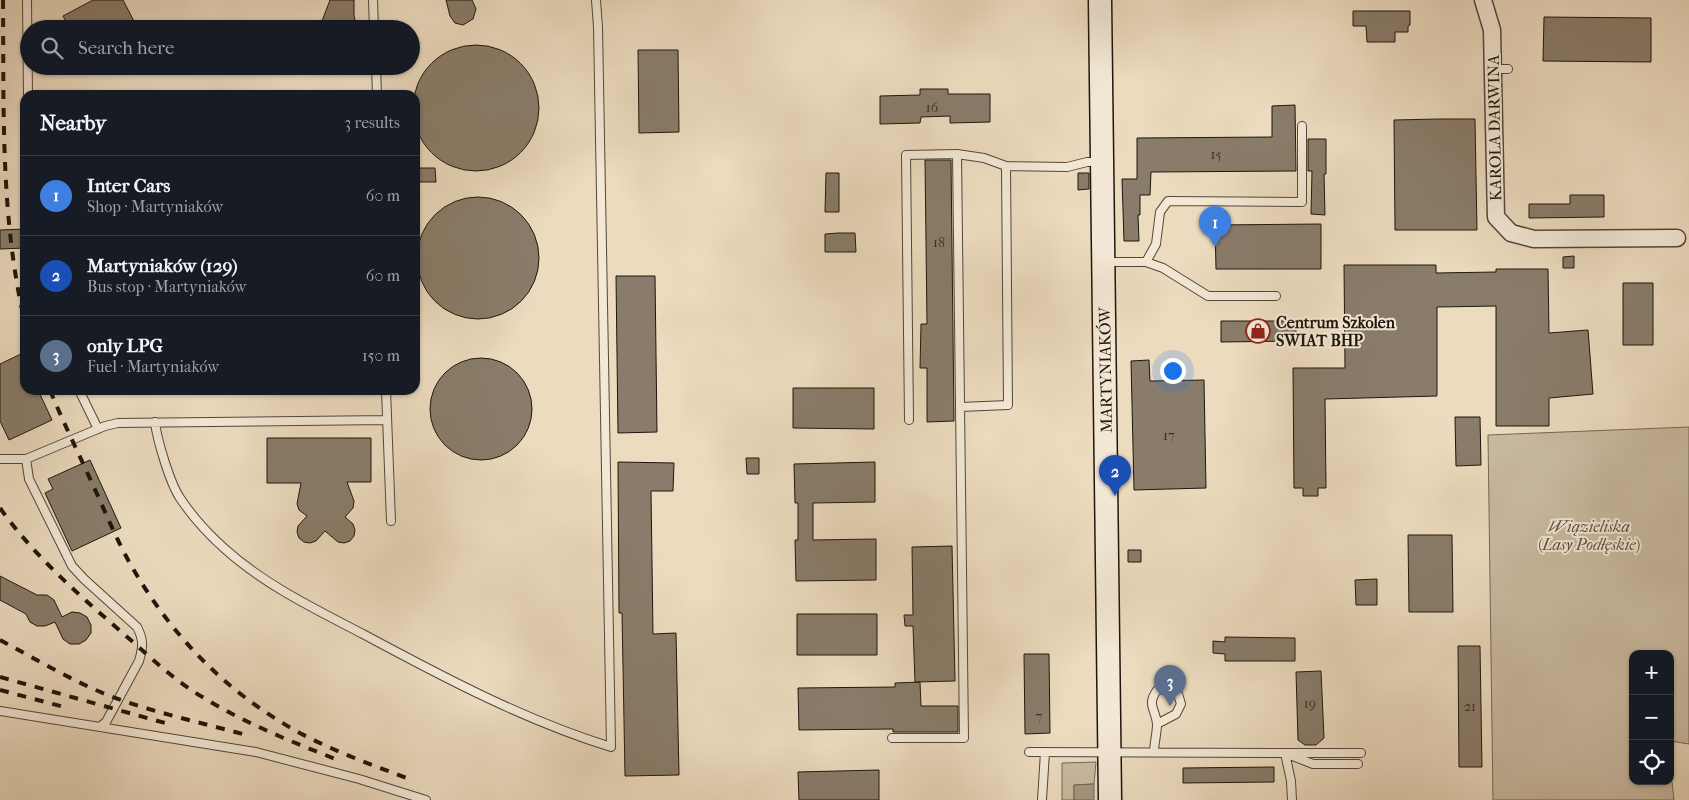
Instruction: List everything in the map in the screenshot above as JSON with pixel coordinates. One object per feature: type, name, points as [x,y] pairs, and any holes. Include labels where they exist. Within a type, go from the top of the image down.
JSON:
[{"type":"main road","name":"MARTYNIAKÓW","points":[[1100,0],[1110,800]]},
{"type":"street","name":"KAROLA DARWINA","points":[[1483,0],[1492,30],[1500,69],[1496,217],[1511,234],[1534,239],[1678,238]]},
{"type":"lane","points":[[27,0],[27,20]]},
{"type":"lane","points":[[373,0],[374,20]]},
{"type":"lane","points":[[155,422],[156,432],[166,464],[179,496],[201,524],[224,548],[256,575],[333,618],[477,693],[584,738],[611,747],[596,0]]},
{"type":"lane","points":[[28,75],[28,90]]},
{"type":"lane","points":[[376,75],[376,90]]},
{"type":"lane","points":[[1146,262],[1156,244],[1160,212],[1168,201],[1302,202],[1302,126]]},
{"type":"lane","points":[[909,420],[906,155],[957,154],[984,158],[1006,166],[1067,166],[1087,162],[1102,162]]},
{"type":"lane","points":[[892,738],[964,738],[957,154]]},
{"type":"lane","points":[[960,406],[1008,405],[1006,166]]},
{"type":"lane","points":[[1103,262],[1146,262],[1163,268],[1208,296],[1276,296]]},
{"type":"lane","points":[[81,395],[98,429]]},
{"type":"lane","points":[[386,395],[391,521]]},
{"type":"lane","points":[[0,460],[26,459],[98,429],[118,423],[388,420]]},
{"type":"lane","points":[[26,459],[29,479],[72,566],[137,627],[142,636],[142,650],[139,661],[106,722],[101,726]]},
{"type":"lane","points":[[1154,753],[1157,724],[1152,708],[1152,698],[1157,690],[1168,689],[1178,694],[1181,704],[1176,714],[1157,724]]},
{"type":"lane","points":[[0,711],[256,752],[358,779],[426,800]]},
{"type":"lane","points":[[1029,752],[1361,753]]},
{"type":"lane","points":[[1042,800],[1045,752]]},
{"type":"lane","points":[[1285,753],[1313,764],[1358,764]]},
{"type":"lane","points":[[1285,753],[1291,781],[1292,800]]},
{"type":"green space","name":"Wiązieliska (Lasy Podłęskie)","points":[[1689,427],[1689,744],[1674,742],[1674,650],[1629,650],[1629,785],[1672,785],[1674,800],[1493,800],[1488,435]]},
{"type":"green space","points":[[1096,762],[1094,784],[1074,785],[1074,800],[1062,800],[1062,763]]},
{"type":"shaded area","points":[[1094,784],[1094,800],[1074,800],[1074,785]]},
{"type":"building","points":[[93,0],[123,0],[133,20],[65,20],[63,16]]},
{"type":"building","points":[[330,0],[354,0],[355,20],[322,20]]},
{"type":"building","points":[[446,0],[472,0],[476,9],[473,19],[463,25],[455,23],[450,16]]},
{"type":"building","points":[[1353,11],[1410,11],[1408,32],[1395,32],[1395,42],[1367,42],[1366,26],[1353,26]]},
{"type":"building","points":[[1544,17],[1651,18],[1651,62],[1543,61]]},
{"type":"building","points":[[476,45],[500,50],[511,56],[528,73],[538,96],[538,120],[534,132],[520,152],[500,166],[476,171],[452,166],[432,152],[420,136],[420,90],[416,90],[418,84],[432,64],[452,50]]},
{"type":"building","points":[[638,50],[678,50],[679,132],[639,133]]},
{"type":"building","points":[[920,89],[948,89],[948,94],[990,94],[990,122],[950,123],[950,116],[921,117],[920,123],[880,124],[880,96],[920,95]]},
{"type":"building","points":[[1295,105],[1296,171],[1151,172],[1150,195],[1140,195],[1140,215],[1138,215],[1139,241],[1124,241],[1122,179],[1137,179],[1137,138],[1272,137],[1272,106]]},
{"type":"building","points":[[1475,119],[1477,230],[1395,230],[1394,120]]},
{"type":"building","points":[[1308,139],[1326,139],[1326,174],[1324,174],[1325,215],[1311,214],[1312,171],[1308,171]]},
{"type":"building","points":[[925,160],[951,160],[954,421],[927,422],[927,368],[920,368],[921,324],[927,324]]},
{"type":"building","points":[[420,168],[435,168],[436,182],[420,182]]},
{"type":"building","points":[[826,173],[839,173],[839,212],[825,212]]},
{"type":"building","points":[[1078,173],[1089,173],[1089,189],[1078,190]]},
{"type":"building","points":[[1570,195],[1604,195],[1604,217],[1529,218],[1529,204],[1570,204]]},
{"type":"building","points":[[478,197],[502,201],[512,207],[529,224],[535,234],[538,246],[538,270],[535,282],[521,301],[502,315],[478,319],[454,315],[435,301],[421,282],[421,234],[435,215],[454,201]]},
{"type":"building","points":[[1321,224],[1321,269],[1216,269],[1215,225]]},
{"type":"building","points":[[20,229],[20,248],[0,249],[0,230]]},
{"type":"building","points":[[855,233],[856,252],[825,252],[825,234]]},
{"type":"building","points":[[1574,256],[1574,268],[1563,268],[1563,257]]},
{"type":"building","points":[[1344,265],[1436,265],[1436,273],[1496,272],[1496,269],[1548,269],[1549,333],[1588,330],[1593,394],[1549,398],[1549,426],[1496,426],[1496,306],[1437,307],[1437,396],[1325,399],[1326,488],[1318,488],[1318,496],[1303,496],[1303,488],[1294,488],[1293,368],[1345,368]]},
{"type":"building","points":[[616,276],[655,276],[657,432],[618,433]]},
{"type":"building","points":[[1623,283],[1653,283],[1653,345],[1623,345]]},
{"type":"building","name":"Centrum Szkolen SWIAT BHP","points":[[1221,321],[1296,321],[1296,341],[1221,342]]},
{"type":"building","points":[[20,354],[20,395],[40,395],[52,420],[9,440],[0,421],[0,364]]},
{"type":"building","points":[[481,358],[501,362],[517,373],[528,389],[532,409],[528,429],[517,445],[501,456],[481,460],[461,456],[445,445],[434,429],[430,409],[434,389],[445,373],[461,362]]},
{"type":"building","points":[[1149,360],[1150,381],[1204,380],[1206,488],[1134,490],[1131,361]]},
{"type":"building","points":[[793,388],[874,388],[874,429],[793,428]]},
{"type":"building","points":[[1455,417],[1480,417],[1481,465],[1456,466]]},
{"type":"building","points":[[267,438],[371,438],[371,482],[347,482],[354,501],[353,508],[345,517],[353,524],[355,530],[354,536],[350,541],[338,542],[325,531],[316,541],[310,543],[304,542],[299,538],[298,526],[307,516],[299,510],[297,504],[301,483],[267,483]]},
{"type":"building","points":[[746,458],[759,458],[759,474],[747,474]]},
{"type":"building","points":[[90,460],[121,528],[72,551],[45,493],[53,489],[48,479]]},
{"type":"building","points":[[618,462],[674,463],[673,491],[651,491],[653,634],[676,633],[679,775],[625,776],[622,613],[619,613]]},
{"type":"building","points":[[875,462],[875,502],[813,503],[813,540],[876,539],[876,580],[796,581],[795,540],[798,540],[798,503],[795,503],[794,464]]},
{"type":"building","points":[[1408,535],[1452,535],[1453,612],[1409,612]]},
{"type":"building","points":[[952,546],[955,681],[915,682],[913,626],[905,626],[904,615],[913,615],[912,547]]},
{"type":"building","points":[[1128,550],[1141,550],[1141,562],[1128,562]]},
{"type":"building","points":[[0,576],[37,595],[47,595],[54,600],[62,617],[72,612],[80,613],[87,617],[91,625],[91,633],[86,640],[79,644],[70,644],[63,639],[55,622],[45,626],[37,626],[30,622],[26,614],[0,600]]},
{"type":"building","points":[[1377,579],[1377,605],[1356,605],[1355,580]]},
{"type":"building","points":[[797,614],[877,614],[877,655],[797,655]]},
{"type":"building","points":[[1225,637],[1295,638],[1295,661],[1225,661],[1225,654],[1213,653],[1213,641],[1225,642]]},
{"type":"building","points":[[1458,646],[1480,646],[1482,767],[1459,767]]},
{"type":"building","points":[[1024,654],[1049,654],[1050,733],[1025,734]]},
{"type":"building","points":[[1321,671],[1324,738],[1316,745],[1305,745],[1298,740],[1296,672]]},
{"type":"building","points":[[920,682],[921,706],[958,706],[958,732],[893,732],[893,729],[799,730],[798,688],[895,687],[895,683]]},
{"type":"building","points":[[1274,767],[1274,782],[1183,783],[1183,768]]},
{"type":"building","points":[[879,770],[879,800],[799,800],[798,772]]},
{"type":"railway","points":[[3,0],[7,203],[20,298]]},
{"type":"railway","points":[[52,395],[112,528],[129,561],[164,616],[181,637],[217,674],[238,692],[281,722],[344,754],[409,779]]},
{"type":"railway","points":[[0,508],[28,543],[58,575],[153,660],[183,684],[220,707],[253,724],[338,760]]},
{"type":"railway","points":[[0,640],[68,677],[110,696],[162,713],[250,736]]},
{"type":"railway","points":[[0,677],[165,723]]},
{"type":"railway","points":[[0,690],[68,708]]},
{"type":"place","name":"Inter Cars","points":[[1215,247]]},
{"type":"place","name":"Centrum Szkolen SWIAT BHP","points":[[1258,331]]},
{"type":"place","name":"Martyniaków (129)","points":[[1115,496]]},
{"type":"place","name":"only LPG","points":[[1170,706]]}]
